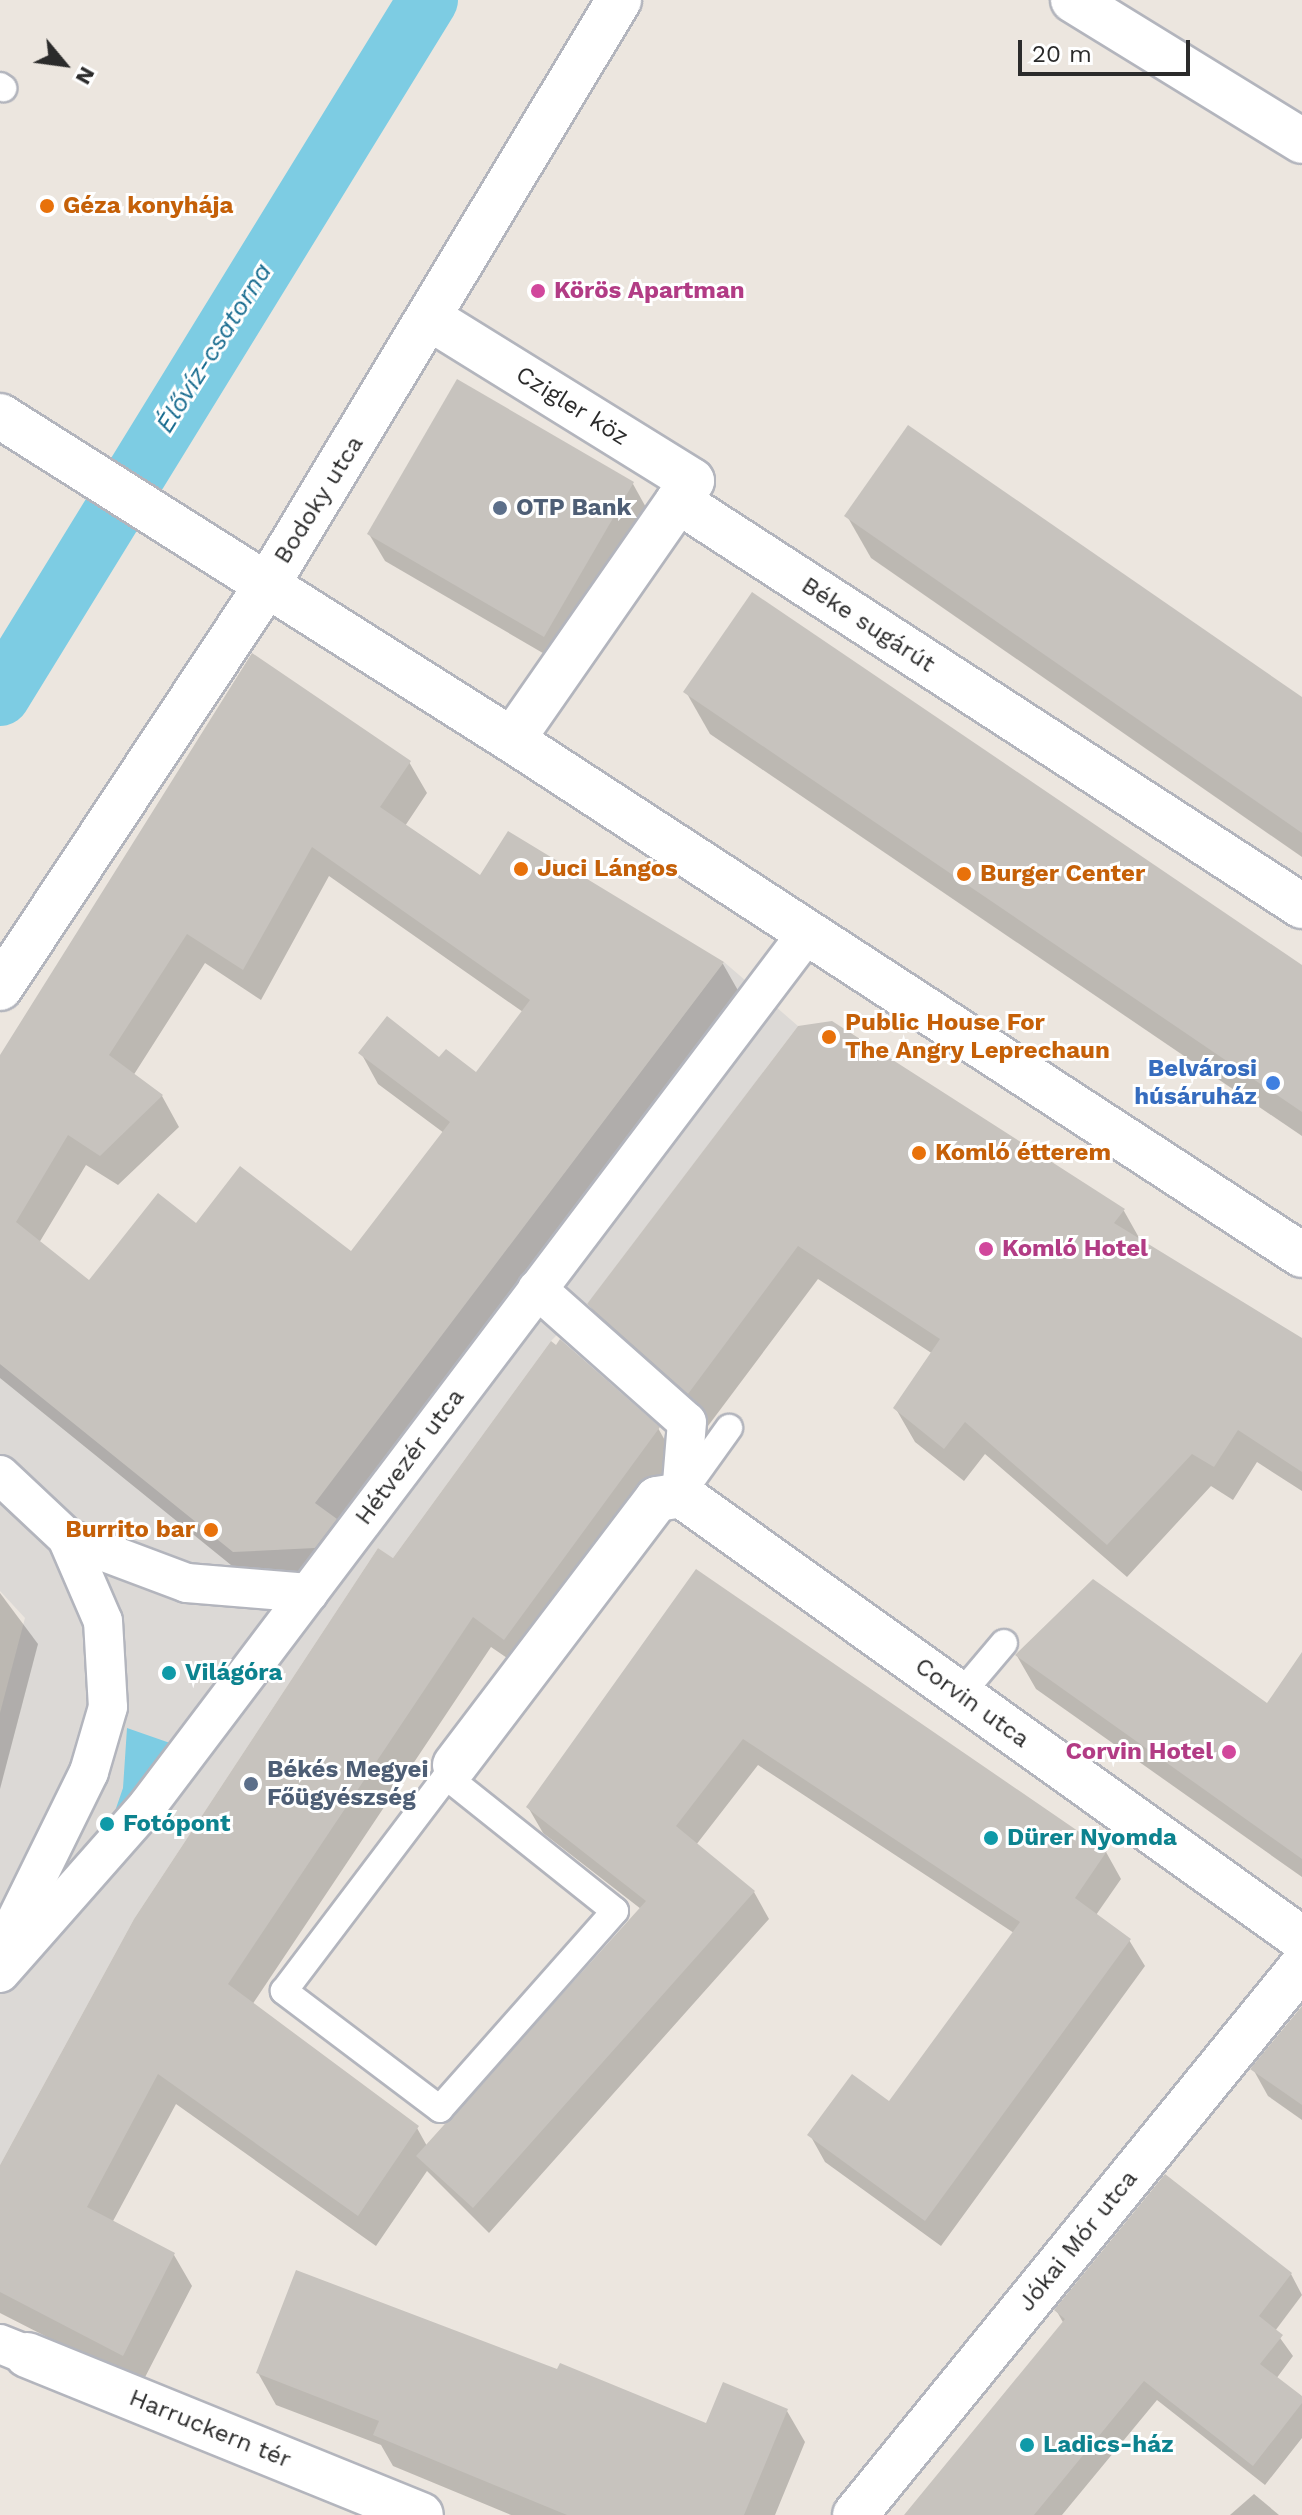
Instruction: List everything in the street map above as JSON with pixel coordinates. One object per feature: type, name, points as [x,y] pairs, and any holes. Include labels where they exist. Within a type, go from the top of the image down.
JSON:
[{"type":"street","name":"Bodoky utca","points":[[0,988],[267,585],[431,319],[619,0]]},
{"type":"street","points":[[1073,0],[1302,141]]},
{"type":"street","name":"Czigler köz","points":[[431,319],[692,481],[678,501]]},
{"type":"street","points":[[12,422],[512,740],[1302,1255]]},
{"type":"street","points":[[512,740],[678,501]]},
{"type":"street","name":"Béke sugárút","points":[[678,501],[1302,906]]},
{"type":"street","name":"Hétvezér utca","points":[[0,1973],[148,1805],[808,932]]},
{"type":"street","points":[[451,1770],[657,1499],[681,1495],[687,1422],[537,1289]]},
{"type":"street","points":[[0,1475],[67,1538],[187,1583],[309,1593]]},
{"type":"street","name":"Corvin utca","points":[[681,1495],[1302,1939]]},
{"type":"street","points":[[0,1954],[89,1772],[108,1707],[103,1621],[67,1538]]},
{"type":"street","name":"Jókai Mór utca","points":[[855,2515],[1302,1966]]},
{"type":"street","name":"Harruckern tér","points":[[14,2349],[421,2515]]},
{"type":"lane","points":[[681,1495],[729,1428]]},
{"type":"lane","points":[[960,1695],[1004,1643]]},
{"type":"lane","points":[[451,1770],[615,1911],[440,2109],[284,1991],[451,1770]]},
{"type":"shaded area","points":[[724,962],[798,1026],[589,1302],[551,1341],[393,1558],[378,1548],[134,1919],[0,2165],[0,1713],[25,1618],[0,1591],[0,1364],[278,1550]]},
{"type":"water","points":[[127,1728],[170,1743],[123,1818],[114,1814],[123,1788]]},
{"type":"building","name":"OTP Bank","points":[[457,379],[634,482],[544,637],[367,534]]},
{"type":"building","points":[[908,425],[1302,697],[1302,833],[844,516]]},
{"type":"building","points":[[752,592],[1302,965],[1302,1112],[683,692]]},
{"type":"building","points":[[252,653],[411,761],[380,807],[480,875],[508,831],[724,962],[315,1503],[337,1519],[315,1548],[233,1552],[0,1364],[0,1055]],"holes":[[[312,847],[530,1000],[476,1072],[446,1049],[439,1057],[387,1016],[358,1053],[450,1122],[351,1251],[240,1166],[196,1223],[158,1193],[89,1280],[16,1222],[68,1135],[100,1156],[163,1095],[109,1055],[187,934],[243,970]]]},
{"type":"building","points":[[832,1021],[1125,1209],[1114,1223],[1302,1338],[1302,1472],[1238,1430],[1214,1467],[1192,1454],[1107,1545],[965,1422],[944,1449],[893,1408],[940,1339],[798,1246],[688,1394],[587,1304],[798,1026]]},
{"type":"building","points":[[560,1339],[660,1427],[504,1640],[473,1617],[228,1984],[419,2126],[358,2216],[158,2074],[87,2207],[175,2253],[123,2356],[0,2292],[0,2165],[134,1919],[378,1548],[393,1558],[551,1341],[556,1345]]},
{"type":"building","name":"Dürer Nyomda","points":[[696,1569],[1107,1851],[1075,1898],[1131,1939],[925,2221],[807,2135],[852,2074],[889,2101],[1020,1922],[743,1739],[676,1826],[755,1891],[473,2208],[416,2156],[646,1901],[526,1807]]},
{"type":"building","points":[[1093,1579],[1267,1703],[1302,1652],[1302,1859],[1015,1655]]},
{"type":"building","points":[[1302,2006],[1302,2105],[1250,2069]]},
{"type":"building","points":[[1165,2174],[1292,2273],[1259,2316],[1283,2335],[1260,2364],[1302,2396],[1302,2403],[1253,2466],[1144,2381],[1034,2515],[904,2515],[1065,2319],[1054,2310]]},
{"type":"building","points":[[296,2270],[557,2369],[560,2363],[706,2423],[723,2382],[788,2409],[744,2515],[567,2515],[373,2435],[379,2421],[256,2373]]},
{"type":"waterway","name":"Élővíz-csatorna","points":[[0,696],[428,0]]},
{"type":"place","name":"Géza konyhája","points":[[47,206]]},
{"type":"place","name":"Körös Apartman","points":[[538,291]]},
{"type":"place","name":"OTP Bank","points":[[500,508]]},
{"type":"place","name":"Juci Lángos","points":[[521,869]]},
{"type":"place","name":"Burger Center","points":[[964,874]]},
{"type":"place","name":"Public House For The Angry Leprechaun","points":[[829,1037]]},
{"type":"place","name":"Belvárosi húsáruház","points":[[1273,1083]]},
{"type":"place","name":"Komló étterem","points":[[919,1153]]},
{"type":"place","name":"Komló Hotel","points":[[986,1249]]},
{"type":"place","name":"Burrito bar","points":[[211,1530]]},
{"type":"place","name":"Világóra","points":[[169,1673]]},
{"type":"place","name":"Corvin Hotel","points":[[1229,1752]]},
{"type":"place","name":"Békés Megyei Főügyészség","points":[[251,1784]]},
{"type":"place","name":"Fotópont","points":[[107,1824]]},
{"type":"place","name":"Dürer Nyomda","points":[[991,1838]]},
{"type":"place","name":"Ladics-ház","points":[[1027,2445]]}]
